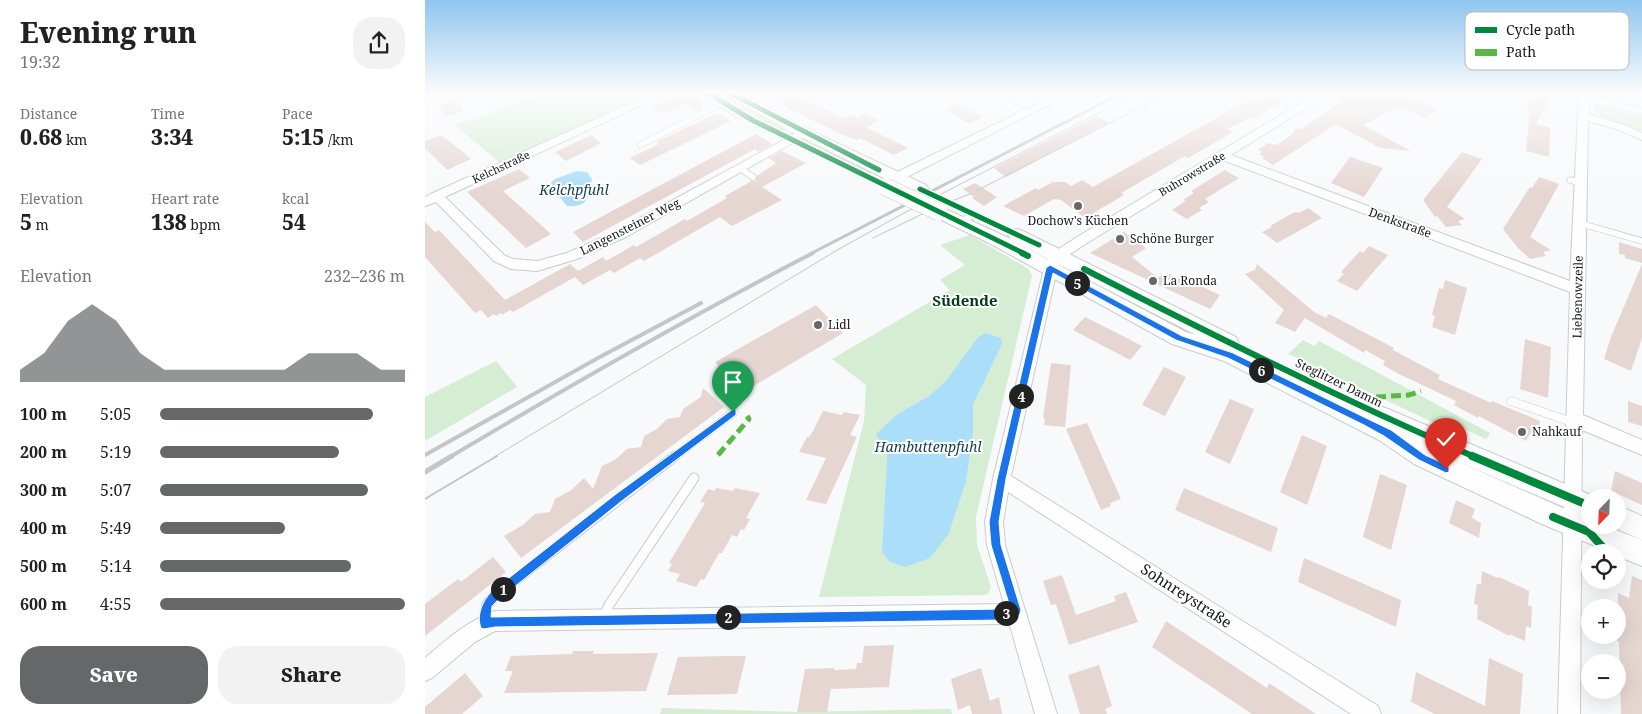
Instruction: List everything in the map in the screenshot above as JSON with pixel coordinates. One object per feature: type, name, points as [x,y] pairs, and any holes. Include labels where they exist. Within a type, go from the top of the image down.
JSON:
[{"type":"main road","name":"Steglitzer Damm","points":[[781,127],[1104,288],[1167,312],[1402,426],[1509,484],[1573,525],[1642,553]]},
{"type":"main road","name":"Steglitzer Damm","points":[[1509,484],[1581,502]]},
{"type":"main road","points":[[1626,521],[1642,528]]},
{"type":"street","name":"Kelchstraße","points":[[425,202],[587,127]]},
{"type":"street","points":[[891,182],[998,127]]},
{"type":"street","name":"Buhrowstraße","points":[[1055,262],[1082,240],[1269,127]]},
{"type":"street","name":"Liebenowzeile","points":[[1581,490],[1575,421],[1579,223],[1575,181],[1582,127]]},
{"type":"street","points":[[1621,127],[1642,137]]},
{"type":"street","name":"Langensteiner Weg","points":[[437,196],[499,258],[511,264],[537,266],[565,258],[607,241],[798,136]]},
{"type":"street","name":"Denkstraße","points":[[1222,156],[1577,289]]},
{"type":"street","points":[[1046,714],[996,545],[994,522],[1002,479],[1055,262]]},
{"type":"street","points":[[1575,421],[1642,448]]},
{"type":"street","name":"Sohnreystraße","points":[[1002,479],[1370,714]]},
{"type":"street","name":"Liebenowzeile","points":[[1569,714],[1573,525],[1581,505]]},
{"type":"street","points":[[425,671],[484,624],[495,621],[1002,614],[1016,610]]},
{"type":"lane","points":[[640,144],[669,127]]},
{"type":"lane","points":[[740,168],[753,177]]},
{"type":"lane","points":[[1579,223],[1642,241]]},
{"type":"lane","points":[[1511,401],[1575,421]]},
{"type":"lane","points":[[484,624],[487,604],[495,596],[620,497],[733,412]]},
{"type":"lane","points":[[603,620],[609,605],[694,478]]},
{"type":"green space","points":[[458,127],[581,127],[501,164]]},
{"type":"green space","points":[[775,127],[789,129],[784,132]]},
{"type":"green space","points":[[1632,127],[1642,127],[1642,131]]},
{"type":"green space","points":[[803,137],[874,172],[869,175],[801,140]]},
{"type":"green space","points":[[970,235],[1029,269],[1032,276],[976,517],[977,545],[991,587],[988,594],[983,595],[819,597],[864,421],[866,385],[832,359],[950,290],[940,280],[965,265],[940,245]],"holes":[[[978,337],[1002,344],[973,405],[973,434],[966,482],[949,533],[882,552],[887,454],[899,413],[929,396],[946,381]]]},
{"type":"green space","points":[[1303,340],[1314,346],[1319,341],[1490,433],[1486,439],[1450,422],[1447,429],[1288,354]]},
{"type":"green space","points":[[496,361],[517,387],[425,441],[425,397]]},
{"type":"green space","points":[[662,708],[797,712],[951,709],[952,714],[660,714]]},
{"type":"water","name":"Kelchpfuhl","points":[[577,171],[587,172],[592,179],[588,196],[584,203],[567,206],[559,196],[546,193],[545,188],[555,179]]},
{"type":"water","name":"Hambuttenpfuhl","points":[[986,333],[1001,338],[1002,344],[973,405],[973,434],[966,482],[949,533],[930,558],[905,567],[890,562],[882,552],[887,454],[876,434],[899,413],[929,396],[946,381],[978,337]]},
{"type":"building","points":[[687,127],[718,127],[640,165],[630,158],[659,144],[656,142]]},
{"type":"building","points":[[827,127],[868,127],[908,148],[894,155],[860,138],[857,140]]},
{"type":"building","points":[[1075,127],[1101,127],[1006,177],[994,168]]},
{"type":"building","points":[[1200,127],[1230,127],[1227,129],[1233,132],[1188,158],[1185,156],[1121,193],[1124,195],[1085,218],[1061,200],[1054,199],[1024,216],[1003,206],[1036,188],[1038,190],[1053,182],[1065,182],[1071,186],[1082,180],[1093,187]]},
{"type":"building","points":[[1304,127],[1331,127],[1273,165],[1259,154],[1262,152],[1258,150],[1268,143],[1276,145],[1293,134],[1295,128]]},
{"type":"building","points":[[1342,127],[1367,127],[1411,151],[1380,148]]},
{"type":"building","points":[[1528,127],[1550,128],[1549,157],[1526,151]]},
{"type":"building","points":[[756,134],[772,144],[758,152],[755,149],[583,242],[573,232]]},
{"type":"building","points":[[441,135],[471,159],[447,170],[425,148],[425,141]]},
{"type":"building","points":[[591,135],[601,143],[566,161],[555,152]]},
{"type":"building","points":[[782,151],[806,163],[762,187],[782,200],[732,226],[720,217],[644,261],[640,258],[614,273],[610,270],[583,285],[575,277],[513,312],[510,310],[502,315],[501,313],[496,316],[494,314],[488,318],[481,310],[475,313],[425,257],[425,222],[435,232],[439,230],[505,300],[570,264],[578,271],[603,257],[606,261],[634,245],[636,247],[685,219],[687,221],[727,198],[725,196],[749,181],[755,181],[757,176],[776,163],[769,158]]},
{"type":"building","points":[[1462,152],[1482,159],[1447,207],[1465,219],[1458,221],[1462,225],[1446,227],[1437,216],[1435,217],[1423,200]]},
{"type":"building","points":[[1350,157],[1383,168],[1364,197],[1331,183]]},
{"type":"building","points":[[519,169],[530,178],[503,191],[551,234],[526,248],[467,192]]},
{"type":"building","points":[[1225,170],[1239,178],[1205,199],[1209,202],[1199,208],[1202,210],[1187,219],[1172,210],[1194,193],[1191,191]]},
{"type":"building","points":[[1539,177],[1559,184],[1530,237],[1551,250],[1543,252],[1546,256],[1530,259],[1517,247],[1503,229],[1530,187],[1532,188]]},
{"type":"building","points":[[975,183],[997,197],[984,206],[963,189]]},
{"type":"building","points":[[1308,208],[1322,218],[1277,243],[1262,232],[1291,214],[1299,213]]},
{"type":"building","points":[[1124,232],[1146,248],[1132,257],[1158,278],[1162,274],[1165,276],[1167,273],[1220,295],[1210,309],[1090,253]]},
{"type":"building","points":[[1619,242],[1642,249],[1642,263],[1625,258],[1625,255],[1619,254]]},
{"type":"building","points":[[1369,246],[1388,255],[1357,291],[1337,281],[1344,274],[1341,272],[1349,263],[1360,251],[1363,253]]},
{"type":"building","points":[[1257,264],[1314,312],[1326,318],[1329,314],[1394,348],[1393,350],[1440,375],[1438,379],[1491,403],[1492,401],[1540,421],[1538,435],[1531,432],[1526,441],[1479,416],[1478,418],[1454,405],[1456,401],[1399,374],[1383,365],[1385,361],[1365,350],[1364,353],[1305,318],[1295,332],[1275,323],[1284,310],[1245,274],[1255,270]]},
{"type":"building","points":[[1642,264],[1642,338],[1631,371],[1604,359],[1611,337]]},
{"type":"building","points":[[1445,280],[1467,288],[1455,335],[1432,327],[1435,316],[1432,315],[1439,288],[1443,289]]},
{"type":"building","points":[[816,305],[843,333],[740,394],[715,362]]},
{"type":"building","points":[[1085,317],[1142,346],[1130,360],[1073,330]]},
{"type":"building","points":[[1525,339],[1551,347],[1548,398],[1520,389]]},
{"type":"building","points":[[1051,363],[1071,365],[1065,427],[1044,425],[1045,419],[1043,418]]},
{"type":"building","points":[[1164,367],[1186,377],[1165,416],[1142,405]]},
{"type":"building","points":[[703,388],[724,407],[521,558],[504,536],[523,525],[535,514],[550,512],[555,499],[570,491],[584,478],[593,489],[602,466],[616,459],[627,449],[641,447],[644,436],[657,429],[667,419],[680,417],[683,409],[701,397]]},
{"type":"building","points":[[1230,399],[1254,409],[1230,464],[1205,452]]},
{"type":"building","points":[[1628,401],[1642,406],[1642,426],[1628,422]]},
{"type":"building","points":[[823,411],[842,415],[844,412],[860,415],[850,435],[857,437],[826,504],[806,500],[826,458],[799,452]]},
{"type":"building","points":[[1087,423],[1121,499],[1110,503],[1111,506],[1101,510],[1066,429]]},
{"type":"building","points":[[1302,435],[1327,446],[1307,505],[1280,492]]},
{"type":"building","points":[[1615,471],[1642,483],[1642,505],[1626,498],[1626,489],[1611,489]]},
{"type":"building","points":[[1380,474],[1407,485],[1391,550],[1363,537]]},
{"type":"building","points":[[716,488],[733,491],[735,488],[760,493],[746,518],[750,519],[744,530],[741,529],[737,537],[732,535],[722,553],[719,553],[704,580],[701,579],[696,587],[676,581],[680,574],[668,571],[672,564],[669,563],[705,503],[700,502],[708,489],[715,491]]},
{"type":"building","points":[[1184,488],[1278,528],[1271,552],[1175,510]]},
{"type":"building","points":[[1456,500],[1475,509],[1472,518],[1481,523],[1479,538],[1449,523]]},
{"type":"building","points":[[493,557],[506,572],[425,636],[425,604],[458,579],[461,582]]},
{"type":"building","points":[[1304,558],[1401,600],[1396,627],[1298,582]]},
{"type":"building","points":[[1482,571],[1529,591],[1528,605],[1532,607],[1531,628],[1526,626],[1525,641],[1509,634],[1509,636],[1477,619],[1478,605],[1474,604],[1477,583],[1481,585]]},
{"type":"building","points":[[1062,575],[1076,615],[1116,601],[1114,596],[1126,592],[1138,622],[1069,645],[1056,604],[1051,605],[1043,581]]},
{"type":"building","points":[[1632,576],[1642,580],[1642,714],[1621,714],[1621,699],[1626,699],[1626,654],[1619,654],[1619,644],[1626,644],[1626,599],[1618,599],[1618,593],[1629,598]]},
{"type":"building","points":[[1166,621],[1267,688],[1269,683],[1316,714],[1252,714],[1152,647]]},
{"type":"building","points":[[894,645],[889,687],[831,689],[827,712],[797,712],[805,669],[856,669],[857,663],[862,663],[864,646]]},
{"type":"building","points":[[573,651],[594,651],[593,654],[658,653],[646,691],[504,693],[513,671],[505,671],[511,656],[572,654]]},
{"type":"building","points":[[746,656],[737,694],[667,695],[678,657]]},
{"type":"building","points":[[1489,658],[1523,674],[1520,714],[1435,714],[1411,702],[1416,672],[1485,706]]},
{"type":"building","points":[[1099,665],[1112,706],[1105,709],[1107,714],[1080,714],[1068,675]]},
{"type":"building","points":[[981,668],[990,701],[999,697],[1002,714],[972,714],[970,705],[958,710],[951,679]]},
{"type":"building","points":[[465,673],[483,696],[462,714],[425,714],[425,707]]},
{"type":"tram line","points":[[494,457],[839,249],[906,212],[1071,127]]},
{"type":"tram line","points":[[976,191],[1101,127]]},
{"type":"tram line","points":[[873,238],[941,205],[970,194]]},
{"type":"tram line","points":[[425,499],[497,456]]},
{"type":"railway","points":[[810,254],[1055,127]]},
{"type":"railway","points":[[450,457],[630,352],[813,253]]},
{"type":"railway","points":[[425,455],[598,358],[701,303]]},
{"type":"railway","points":[[425,472],[452,456]]},
{"type":"marked path","points":[[1376,397],[1409,395],[1421,391]]},
{"type":"marked path","points":[[718,455],[749,419],[747,416]]},
{"type":"cycle path","points":[[767,127],[1028,256]]},
{"type":"cycle path","points":[[794,127],[879,170]]},
{"type":"cycle path","points":[[920,189],[1039,245]]},
{"type":"cycle path","points":[[1084,269],[1167,312],[1402,426],[1581,502]]},
{"type":"cycle path","points":[[1072,280],[1179,338],[1231,355]]},
{"type":"cycle path","points":[[1553,517],[1589,532],[1600,544]]},
{"type":"place","name":"Dochow's Küchen","points":[[1078,206]]},
{"type":"place","name":"Schöne Burger","points":[[1120,239]]},
{"type":"place","name":"La Ronda","points":[[1153,281]]},
{"type":"place","name":"Lidl","points":[[818,325]]},
{"type":"place","name":"Nahkauf","points":[[1522,432]]},
{"type":"district","name":"Südende","points":[[965,301]]},
{"type":"route","points":[[733,412],[564,540],[495,596],[487,604],[484,624],[495,621],[1002,614],[1016,610],[996,545],[994,522],[1050,268],[1179,338],[1231,355],[1387,433],[1422,458],[1446,469]]}]
